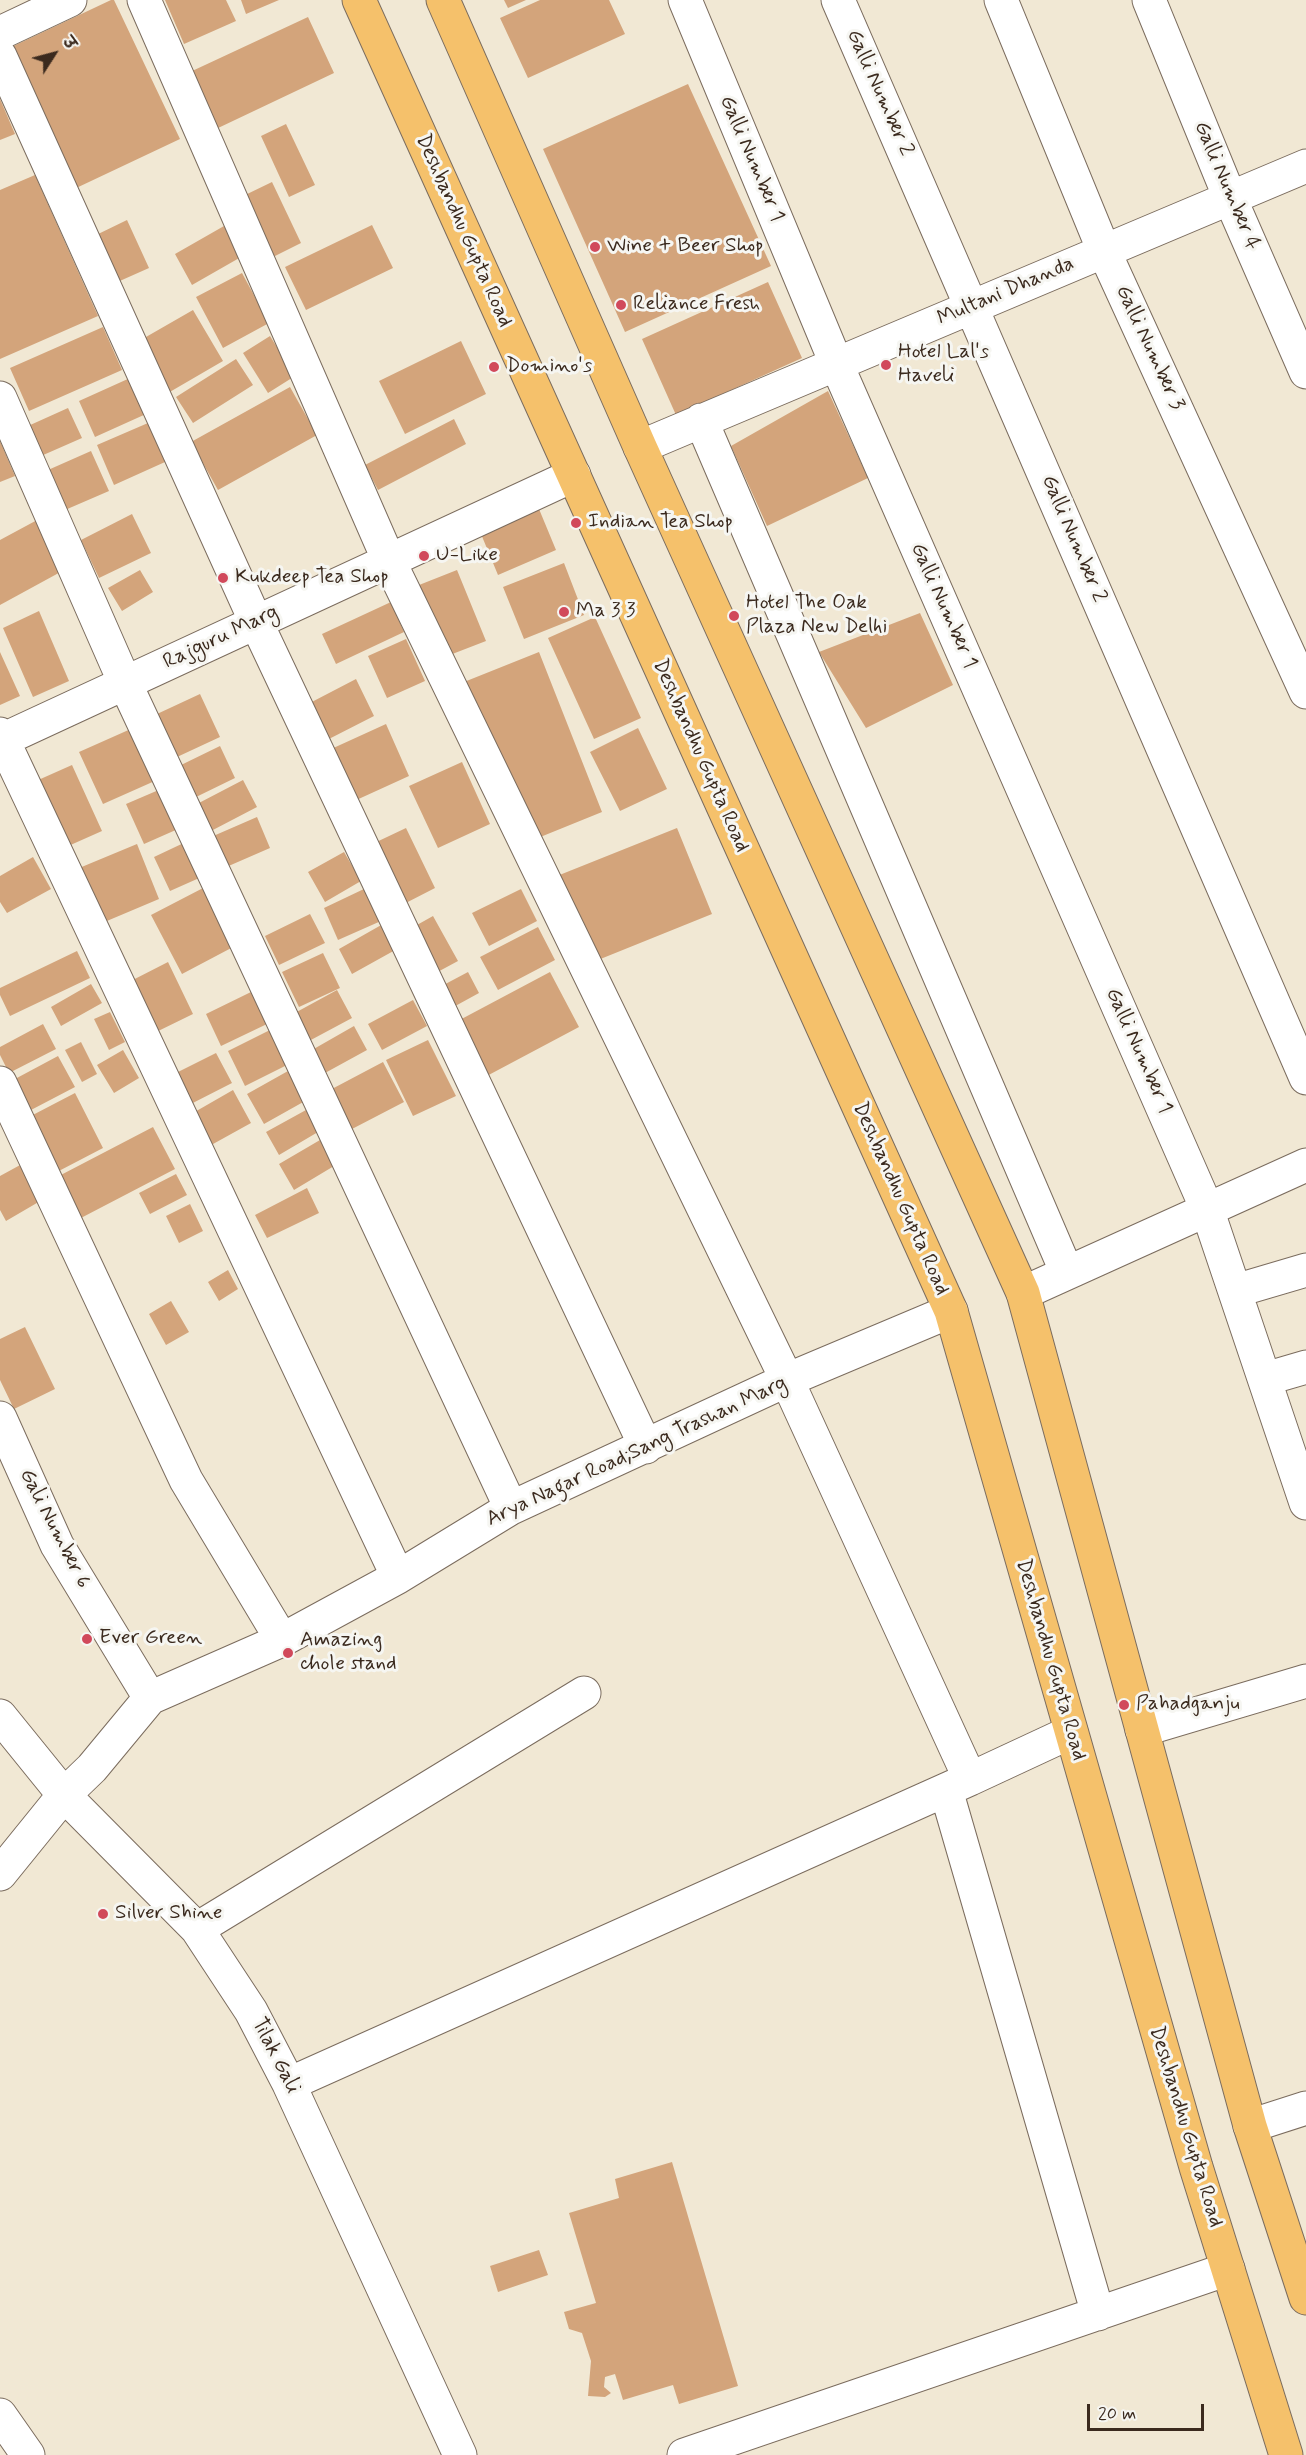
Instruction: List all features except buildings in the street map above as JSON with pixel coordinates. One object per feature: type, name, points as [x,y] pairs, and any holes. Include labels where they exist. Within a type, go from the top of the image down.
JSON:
[{"type":"main road","name":"Deshbandhu Gupta Road","points":[[359,0],[951,1311],[1196,2167],[1286,2455]]},
{"type":"main road","points":[[443,0],[640,447],[1023,1293],[1250,2126],[1306,2298]]},
{"type":"street","points":[[0,33],[70,0]]},
{"type":"street","points":[[144,0],[389,561],[787,1380],[958,1784],[1098,2314]]},
{"type":"street","name":"Galli Number 1","points":[[685,0],[836,363],[1207,1209],[1265,1379],[1300,1467],[1306,1503]]},
{"type":"street","name":"Galli Number 2","points":[[838,0],[1306,1078]]},
{"type":"street","name":"Galli Number 3","points":[[1001,0],[1104,251],[1306,692]]},
{"type":"street","name":"Galli Number 4","points":[[1149,0],[1230,198],[1306,372]]},
{"type":"street","points":[[0,56],[256,622],[646,1447]]},
{"type":"street","name":"Multani Dhanda","points":[[640,447],[1306,166]]},
{"type":"street","points":[[0,398],[125,683],[511,1508]]},
{"type":"street","points":[[701,420],[1067,1273]]},
{"type":"street","name":"Rajguru Marg","points":[[1,738],[574,475]]},
{"type":"street","points":[[1,738],[398,1577]]},
{"type":"street","points":[[0,1083],[186,1480],[282,1640]]},
{"type":"street","points":[[1023,1293],[1306,1165]]},
{"type":"street","points":[[1235,1291],[1306,1270]]},
{"type":"street","name":"Arya Nagar Road;Sang Trashan Marg","points":[[0,1874],[64,1795],[92,1768],[150,1698],[282,1640],[398,1577],[511,1508],[787,1380],[951,1311]]},
{"type":"street","points":[[1265,1379],[1306,1367]]},
{"type":"street","name":"Gali Number 6","points":[[0,1418],[57,1545],[150,1698]]},
{"type":"street","points":[[1142,1730],[1306,1681]]},
{"type":"street","points":[[197,1929],[584,1693]]},
{"type":"street","name":"Tilak Gali","points":[[0,1716],[64,1795],[197,1929],[251,2011],[289,2084],[460,2455]]},
{"type":"street","points":[[289,2084],[1071,1732]]},
{"type":"street","points":[[1250,2126],[1306,2108]]},
{"type":"street","points":[[684,2455],[1228,2270]]},
{"type":"street","points":[[0,2415],[28,2455]]},
{"type":"place","name":"Wine + Beer Shop","points":[[595,247]]},
{"type":"place","name":"Reliance Fresh","points":[[621,305]]},
{"type":"place","name":"Hotel Lal's Haveli","points":[[886,365]]},
{"type":"place","name":"Domino's","points":[[494,367]]},
{"type":"place","name":"Indian Tea Shop","points":[[576,523]]},
{"type":"place","name":"U-Like","points":[[424,556]]},
{"type":"place","name":"Kukdeep Tea Shop","points":[[223,578]]},
{"type":"place","name":"Ma 3 3","points":[[564,612]]},
{"type":"place","name":"Hotel The Oak Plaza New Delhi","points":[[734,616]]},
{"type":"place","name":"Ever Green","points":[[87,1639]]},
{"type":"place","name":"Amazing chole stand","points":[[288,1653]]},
{"type":"place","name":"Pahadganju","points":[[1124,1705]]},
{"type":"place","name":"Silver Shine","points":[[103,1914]]}]
